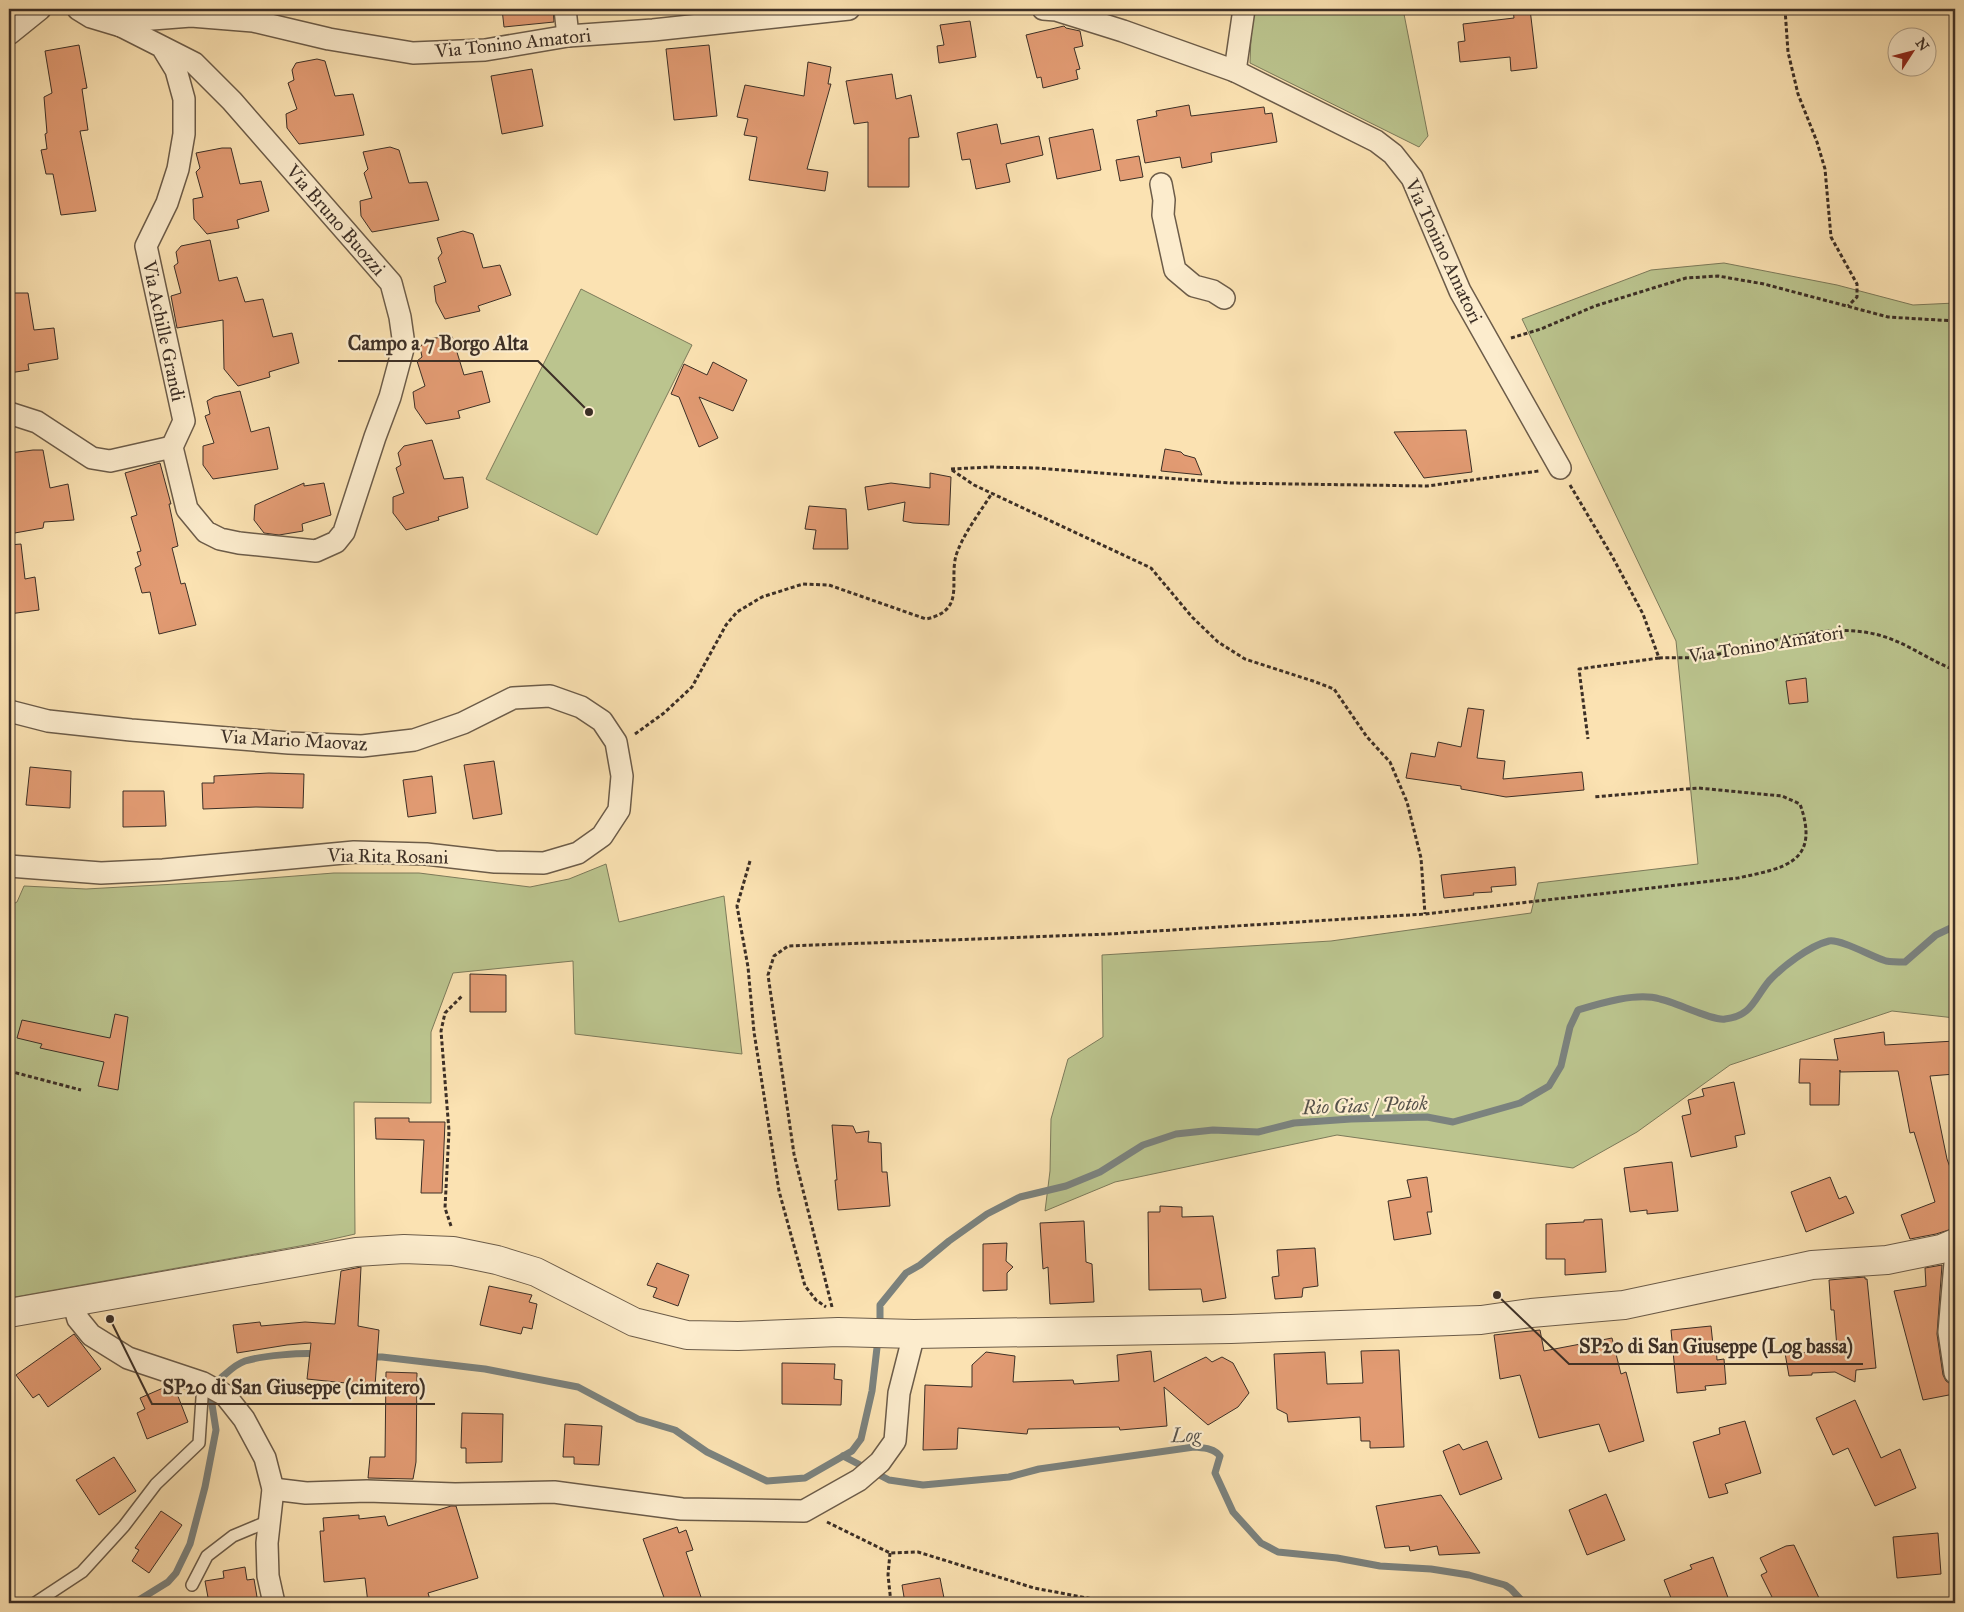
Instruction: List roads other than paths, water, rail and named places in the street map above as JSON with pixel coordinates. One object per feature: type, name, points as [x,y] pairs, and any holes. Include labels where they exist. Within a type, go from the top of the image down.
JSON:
[{"type":"street","points":[[9,34],[40,9]]},
{"type":"street","points":[[78,9],[91,17],[121,26],[162,47]]},
{"type":"street","points":[[565,9],[568,36]]},
{"type":"street","name":"Via Tonino Amatori","points":[[121,26],[139,20],[191,16],[253,21],[329,39],[413,53],[486,50],[568,36],[653,30],[849,9]]},
{"type":"street","name":"Via Tonino Amatori","points":[[1043,9],[1056,10],[1123,31],[1235,71],[1376,141],[1393,154],[1412,178],[1460,291],[1560,468]]},
{"type":"street","points":[[1235,71],[1244,9]]},
{"type":"street","name":"Via Achille Grandi","points":[[162,47],[176,70],[184,99],[184,134],[178,169],[167,203],[146,246],[184,420],[172,447]]},
{"type":"street","name":"Via Bruno Buozzi","points":[[162,47],[194,63],[232,101],[391,283],[400,317],[404,345],[390,397],[344,532],[336,542],[326,548],[316,551],[239,543],[220,539],[206,532],[187,509],[172,447]]},
{"type":"street","points":[[1161,184],[1164,200],[1163,215],[1175,270],[1194,286],[1212,291],[1224,298]]},
{"type":"street","points":[[9,413],[37,422],[92,458],[110,461],[172,447]]},
{"type":"street","name":"Via Mario Maovaz","points":[[9,710],[48,721],[131,730],[290,743],[362,746],[414,740],[462,723],[514,698],[550,696],[581,707],[602,721],[616,742]]},
{"type":"street","name":"Via Rita Rosani","points":[[9,866],[101,873],[163,870],[354,852],[426,854],[495,862],[544,863],[578,853],[602,836],[619,810],[622,776],[616,742]]},
{"type":"street","points":[[9,1313],[356,1252],[404,1249],[453,1251],[497,1260],[536,1272],[634,1322],[687,1334],[738,1336],[838,1332],[914,1334],[1230,1329],[1481,1320],[1624,1305],[1812,1265],[1887,1260],[1941,1249],[1955,1243]]},
{"type":"street","points":[[1955,1264],[1949,1332],[1955,1373]]},
{"type":"street","points":[[73,1302],[78,1319],[92,1335],[128,1358],[203,1383],[225,1395],[244,1419],[265,1458],[273,1489],[267,1543],[268,1576],[274,1603]]},
{"type":"street","points":[[273,1489],[306,1493],[367,1491],[455,1494],[554,1492],[682,1509],[804,1511],[859,1480],[880,1462],[895,1441],[899,1393],[914,1334]]},
{"type":"lane","points":[[35,1603],[82,1572],[124,1526],[156,1484],[199,1443],[203,1383]]},
{"type":"lane","points":[[192,1585],[207,1556],[233,1536],[269,1521]]},
{"type":"waterway","name":"Rio Gias / Potok","points":[[880,1329],[880,1305],[906,1273],[920,1265],[949,1241],[987,1214],[1020,1197],[1066,1186],[1100,1172],[1143,1145],[1176,1134],[1213,1130],[1258,1132],[1294,1123],[1427,1117],[1453,1122],[1520,1103],[1549,1086],[1561,1066],[1570,1027],[1578,1010],[1619,999],[1651,997],[1719,1019],[1734,1017],[1752,1006],[1769,981],[1781,970],[1813,947],[1829,941],[1835,941],[1886,961],[1905,962],[1936,935],[1955,926]]},
{"type":"waterway","points":[[370,1357],[485,1369],[578,1387],[638,1419],[675,1430],[707,1452],[767,1481],[805,1478],[852,1451],[861,1439],[872,1391],[878,1339]]},
{"type":"waterway","points":[[222,1377],[239,1364],[252,1359],[293,1354],[319,1354]]},
{"type":"waterway","points":[[134,1603],[168,1582],[176,1573],[190,1544],[205,1487],[216,1430],[211,1398]]},
{"type":"waterway","name":"Log","points":[[843,1456],[889,1480],[923,1485],[1009,1477],[1039,1469],[1194,1447],[1208,1449],[1215,1451],[1220,1456],[1215,1473],[1233,1512],[1261,1543],[1278,1552],[1337,1558],[1380,1566],[1431,1569],[1469,1575],[1505,1585],[1524,1603]]},
{"type":"place","name":"Campo a 7 Borgo Alta","points":[[589,412]]},
{"type":"place","name":"SP20 di San Giuseppe (Log bassa)","points":[[1497,1295]]},
{"type":"place","name":"SP20 di San Giuseppe (cimitero)","points":[[110,1319]]}]
